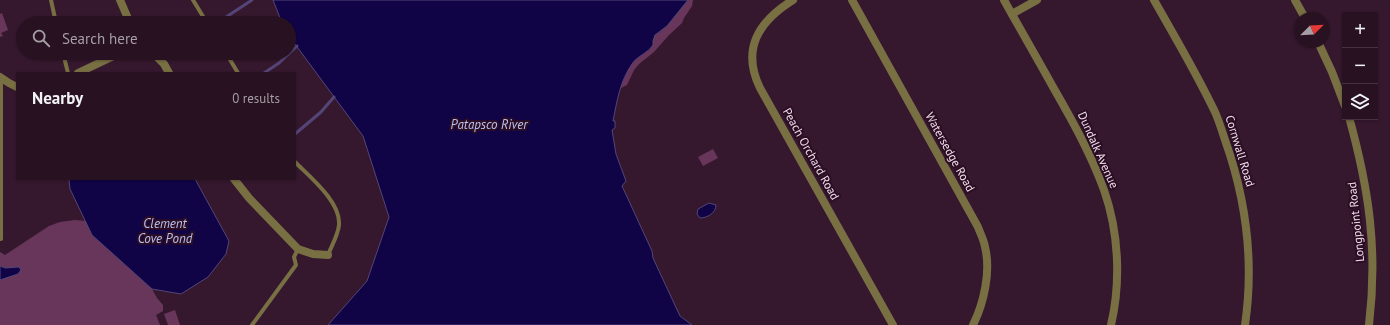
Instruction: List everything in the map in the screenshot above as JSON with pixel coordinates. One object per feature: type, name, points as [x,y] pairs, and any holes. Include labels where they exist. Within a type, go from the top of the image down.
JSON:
[{"type":"street","points":[[120,0],[127,16]]},
{"type":"street","name":"Peach Orchard Road","points":[[793,0],[774,14],[765,23],[757,36],[752,55],[756,77],[760,88],[893,325]]},
{"type":"street","name":"Watersedge Road","points":[[852,0],[978,227],[986,248],[985,290],[981,306],[973,325]]},
{"type":"street","name":"Dundalk Avenue","points":[[1004,0],[1068,114],[1091,159],[1104,191],[1111,217],[1118,269],[1115,308],[1111,325]]},
{"type":"street","points":[[1012,14],[1037,0]]},
{"type":"street","name":"Cornwall Road","points":[[1154,0],[1215,113],[1238,184],[1247,235],[1248,303],[1245,325]]},
{"type":"street","points":[[1295,0],[1302,12]]},
{"type":"street","points":[[1321,48],[1342,98]]},
{"type":"street","points":[[80,72],[105,60]]},
{"type":"street","points":[[160,60],[168,72]]},
{"type":"street","points":[[0,77],[16,86]]},
{"type":"street","name":"Longpoint Road","points":[[1350,120],[1359,155],[1372,230],[1374,269],[1369,325]]},
{"type":"street","points":[[235,180],[249,198],[298,249],[313,254],[328,255]]},
{"type":"lane","points":[[51,0],[54,16]]},
{"type":"lane","points":[[193,0],[203,16]]},
{"type":"lane","points":[[65,60],[68,72]]},
{"type":"lane","points":[[230,60],[237,72]]},
{"type":"lane","points":[[0,77],[1,239]]},
{"type":"lane","points":[[296,163],[319,186],[332,202],[338,213],[339,225],[337,234],[328,255]]},
{"type":"lane","points":[[252,325],[296,265],[294,257],[298,249]]},
{"type":"shaded area","points":[[688,0],[693,0],[692,6],[682,23],[654,52],[639,64],[634,70],[627,85],[619,89],[632,62],[649,50],[655,35],[660,32]]},
{"type":"shaded area","points":[[2,13],[8,30],[1,33],[3,36],[0,37],[0,14]]},
{"type":"shaded area","points":[[713,149],[718,158],[703,166],[698,157]]},
{"type":"shaded area","points":[[75,220],[86,221],[92,235],[152,289],[163,305],[163,311],[156,315],[160,325],[0,325],[0,280],[18,274],[19,267],[5,268],[0,266],[0,252],[5,255],[49,226],[60,222]]},
{"type":"shaded area","points":[[175,310],[180,325],[168,325],[164,314]]},
{"type":"water","name":"Patapsco River","points":[[273,0],[688,0],[667,26],[655,35],[651,48],[634,61],[628,71],[620,91],[613,121],[615,121],[615,128],[612,130],[616,154],[626,181],[622,186],[680,316],[692,325],[328,325],[367,281],[389,217],[363,136],[296,45],[296,16],[279,16]]},
{"type":"water","name":"Clement Cove Pond","points":[[69,180],[196,180],[229,241],[226,254],[208,277],[181,294],[152,289],[92,235],[70,189]]},
{"type":"water","points":[[709,203],[716,205],[713,213],[700,218],[697,214],[698,209]]},
{"type":"water","points":[[0,266],[5,268],[19,267],[21,270],[18,274],[0,280]]},
{"type":"waterway","points":[[228,16],[252,0]]},
{"type":"waterway","points":[[266,72],[282,60]]},
{"type":"waterway","points":[[296,133],[321,112],[334,97]]}]
